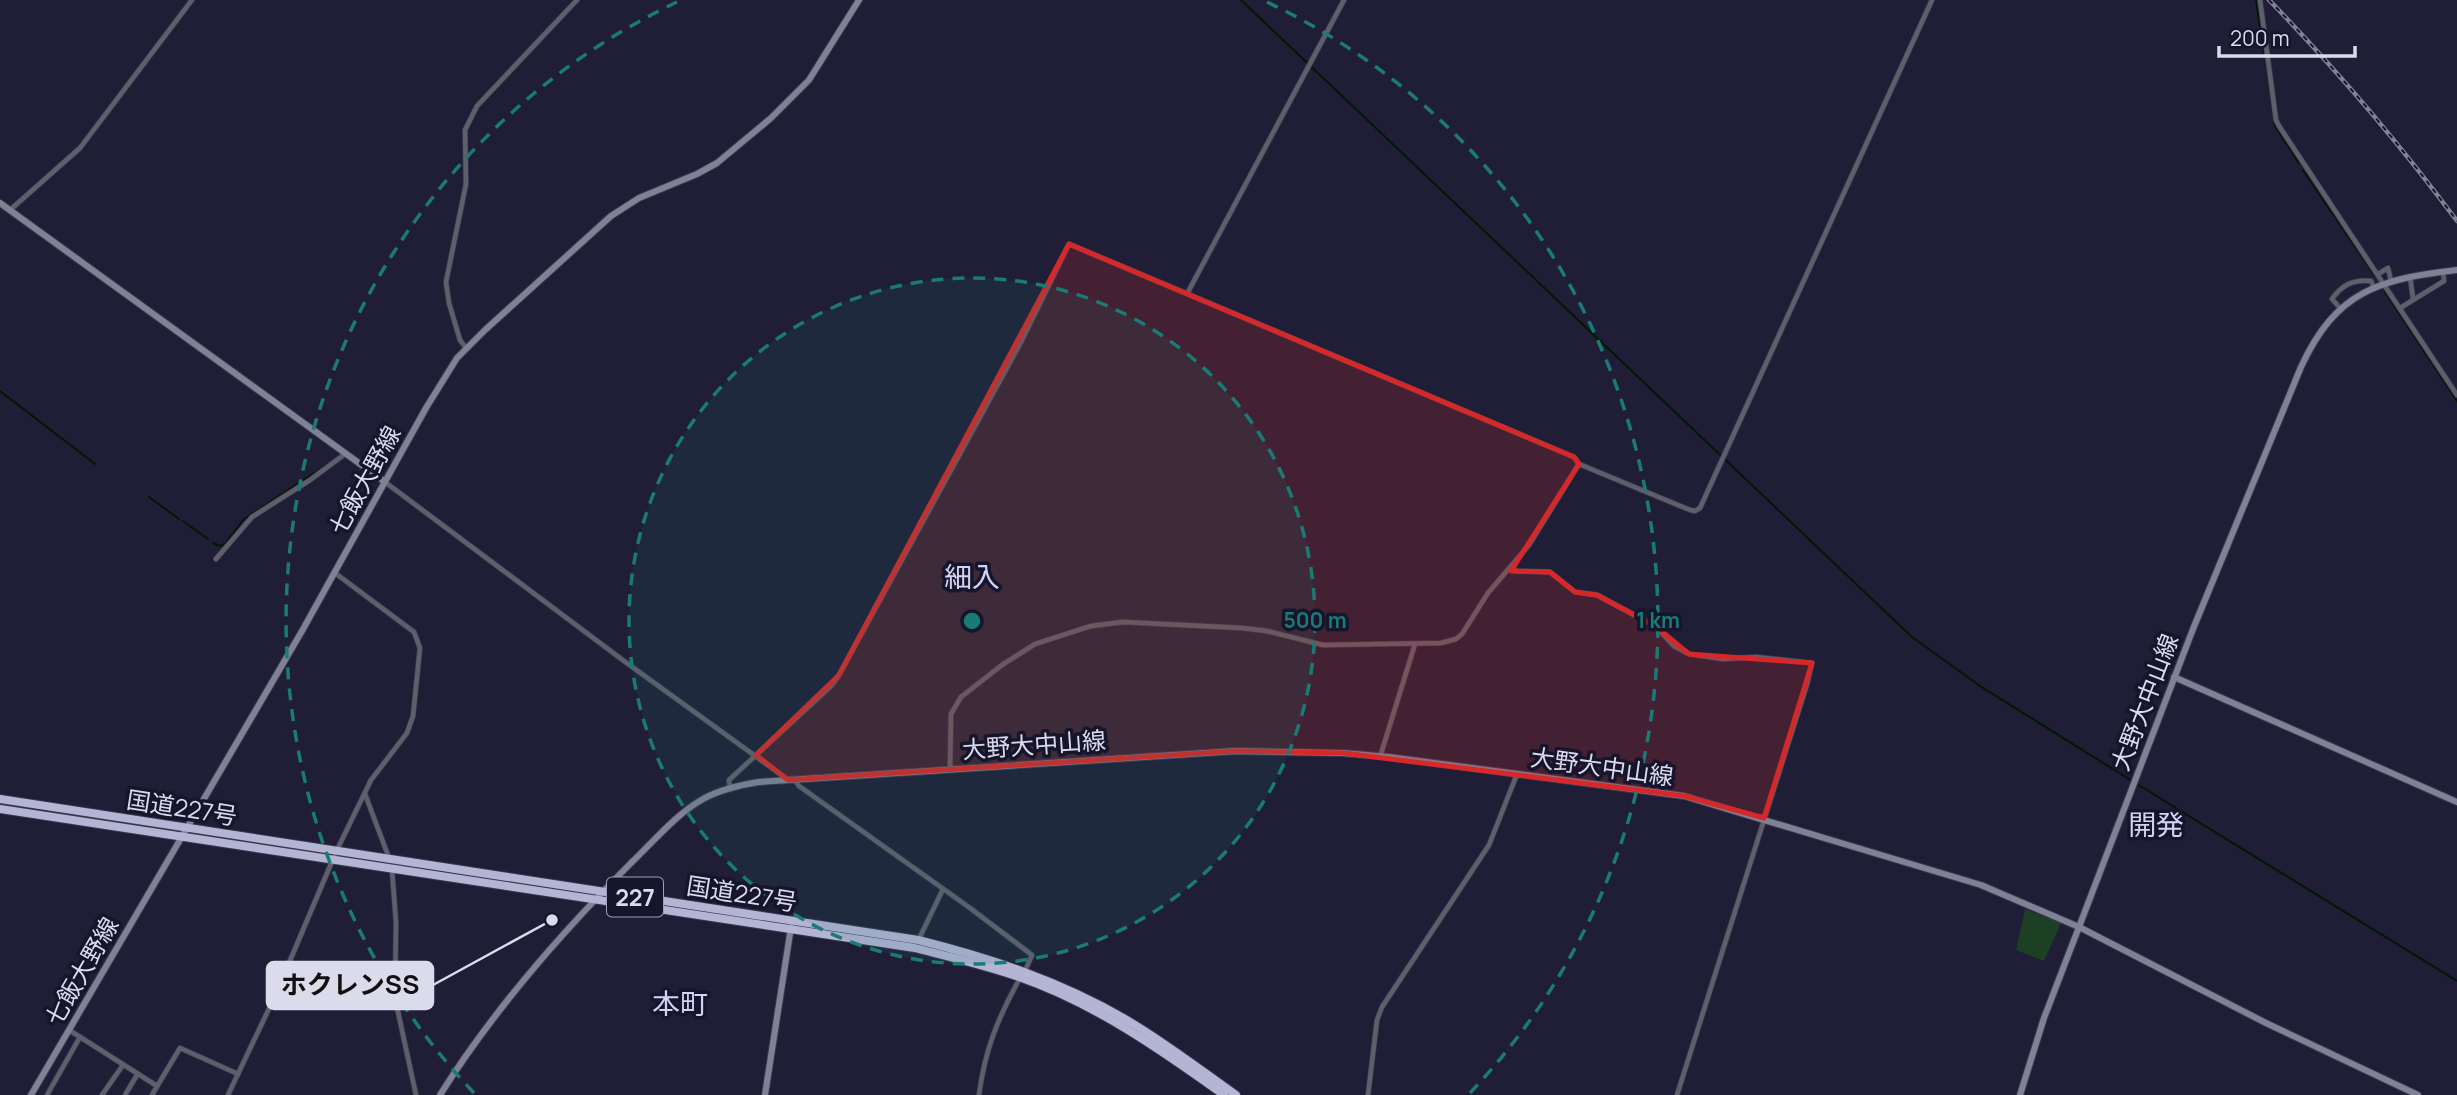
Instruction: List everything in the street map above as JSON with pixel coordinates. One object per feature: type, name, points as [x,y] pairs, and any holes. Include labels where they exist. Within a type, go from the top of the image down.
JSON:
[{"type":"highway","name":"国道227号","points":[[0,799],[334,856],[392,869],[792,924]]},
{"type":"highway","name":"国道227号","points":[[0,809],[184,832]]},
{"type":"highway","name":"国道227号","points":[[334,856],[390,860],[602,891],[975,954],[1124,1018],[1236,1095]]},
{"type":"highway","name":"国道227号","points":[[1023,974],[1091,1009],[1170,1056],[1224,1095]]},
{"type":"main road","name":"七飯大野線","points":[[32,1095],[334,573],[446,373],[466,348],[611,216],[639,198],[717,163],[771,118],[809,80],[859,0]]},
{"type":"main road","points":[[0,203],[385,482]]},
{"type":"main road","name":"大野大中山線","points":[[440,1095],[502,1006],[602,891],[687,810],[707,797],[730,788],[759,782],[1236,751],[1330,752],[1380,757],[1684,796],[1981,884],[2079,927],[2174,677],[2315,338],[2341,309],[2361,294],[2410,276],[2457,271]]},
{"type":"main road","points":[[2174,677],[2457,802]]},
{"type":"main road","points":[[765,1095],[792,924]]},
{"type":"main road","points":[[2020,1095],[2044,1018],[2079,927],[2266,1023],[2418,1095]]},
{"type":"street","points":[[10,210],[80,148],[192,0]]},
{"type":"street","points":[[466,348],[460,340],[446,282],[466,184],[464,139],[468,121],[477,106],[577,0]]},
{"type":"street","points":[[1188,292],[1344,0]]},
{"type":"street","points":[[730,788],[729,780],[832,685],[839,675],[1021,341],[1069,244],[1574,457],[1579,464],[1695,510],[1703,503],[1932,0]]},
{"type":"street","points":[[2260,0],[2276,120],[2378,274],[2388,282]]},
{"type":"street","points":[[2378,274],[2388,268],[2388,282],[2400,308],[2457,395]]},
{"type":"street","points":[[2400,308],[2444,281],[2443,272]]},
{"type":"street","points":[[2410,276],[2413,299]]},
{"type":"street","points":[[2341,309],[2332,299],[2339,289],[2350,282],[2371,281],[2374,288]]},
{"type":"street","points":[[216,559],[252,517],[345,454]]},
{"type":"street","points":[[950,769],[951,714],[961,697],[1028,647],[1091,626],[1123,622],[1241,628],[1267,631],[1323,645],[1441,643],[1456,639],[1488,593],[1529,545],[1579,464]]},
{"type":"street","points":[[385,482],[624,661],[1032,955],[993,1031],[984,1061],[979,1095]]},
{"type":"street","points":[[1511,568],[1517,571],[1550,572],[1575,592],[1597,595],[1656,626],[1674,646],[1689,654],[1723,659],[1756,657],[1812,663],[1677,1095]]},
{"type":"street","points":[[228,1095],[290,963],[334,856],[364,794],[371,780],[410,727],[420,648],[414,632],[334,573]]},
{"type":"street","points":[[1380,757],[1415,644]]},
{"type":"street","points":[[1368,1095],[1377,1020],[1382,1007],[1489,845],[1517,774]]},
{"type":"street","points":[[364,794],[392,869],[396,922],[395,998],[416,1095]]},
{"type":"street","points":[[917,944],[943,889]]},
{"type":"street","points":[[68,1029],[157,1086]]},
{"type":"street","points":[[47,1095],[80,1037]]},
{"type":"street","points":[[152,1095],[180,1048],[238,1074]]},
{"type":"street","points":[[102,1095],[123,1065]]},
{"type":"street","points":[[125,1095],[137,1075]]},
{"type":"highlighted area","points":[[1069,244],[1574,457],[1579,464],[1511,571],[1550,572],[1575,592],[1597,595],[1655,626],[1689,654],[1812,663],[1764,818],[1684,796],[1343,753],[1236,751],[788,780],[756,755],[839,675]]},
{"type":"green space","points":[[2025,909],[2061,923],[2044,961],[2016,950]]},
{"type":"waterway","points":[[1241,0],[1912,637],[1980,686],[2132,781]]},
{"type":"waterway","points":[[2256,0],[2264,53]]},
{"type":"waterway","points":[[2265,56],[2275,126],[2299,163]]},
{"type":"waterway","points":[[2303,170],[2375,276]]},
{"type":"waterway","points":[[2385,292],[2457,401]]},
{"type":"waterway","points":[[0,391],[95,464]]},
{"type":"waterway","points":[[213,543],[220,546],[225,544],[244,519],[331,462]]},
{"type":"waterway","points":[[149,497],[179,519]]},
{"type":"waterway","points":[[183,521],[208,539]]},
{"type":"waterway","points":[[2137,784],[2457,981]]},
{"type":"railway","points":[[2269,0],[2367,107],[2457,221]]},
{"type":"place","name":"ホクレンSS","points":[[552,920]]},
{"type":"district","name":"細入","points":[[972,576]]},
{"type":"district","name":"開発","points":[[2156,824]]},
{"type":"district","name":"本町","points":[[680,1003]]}]
